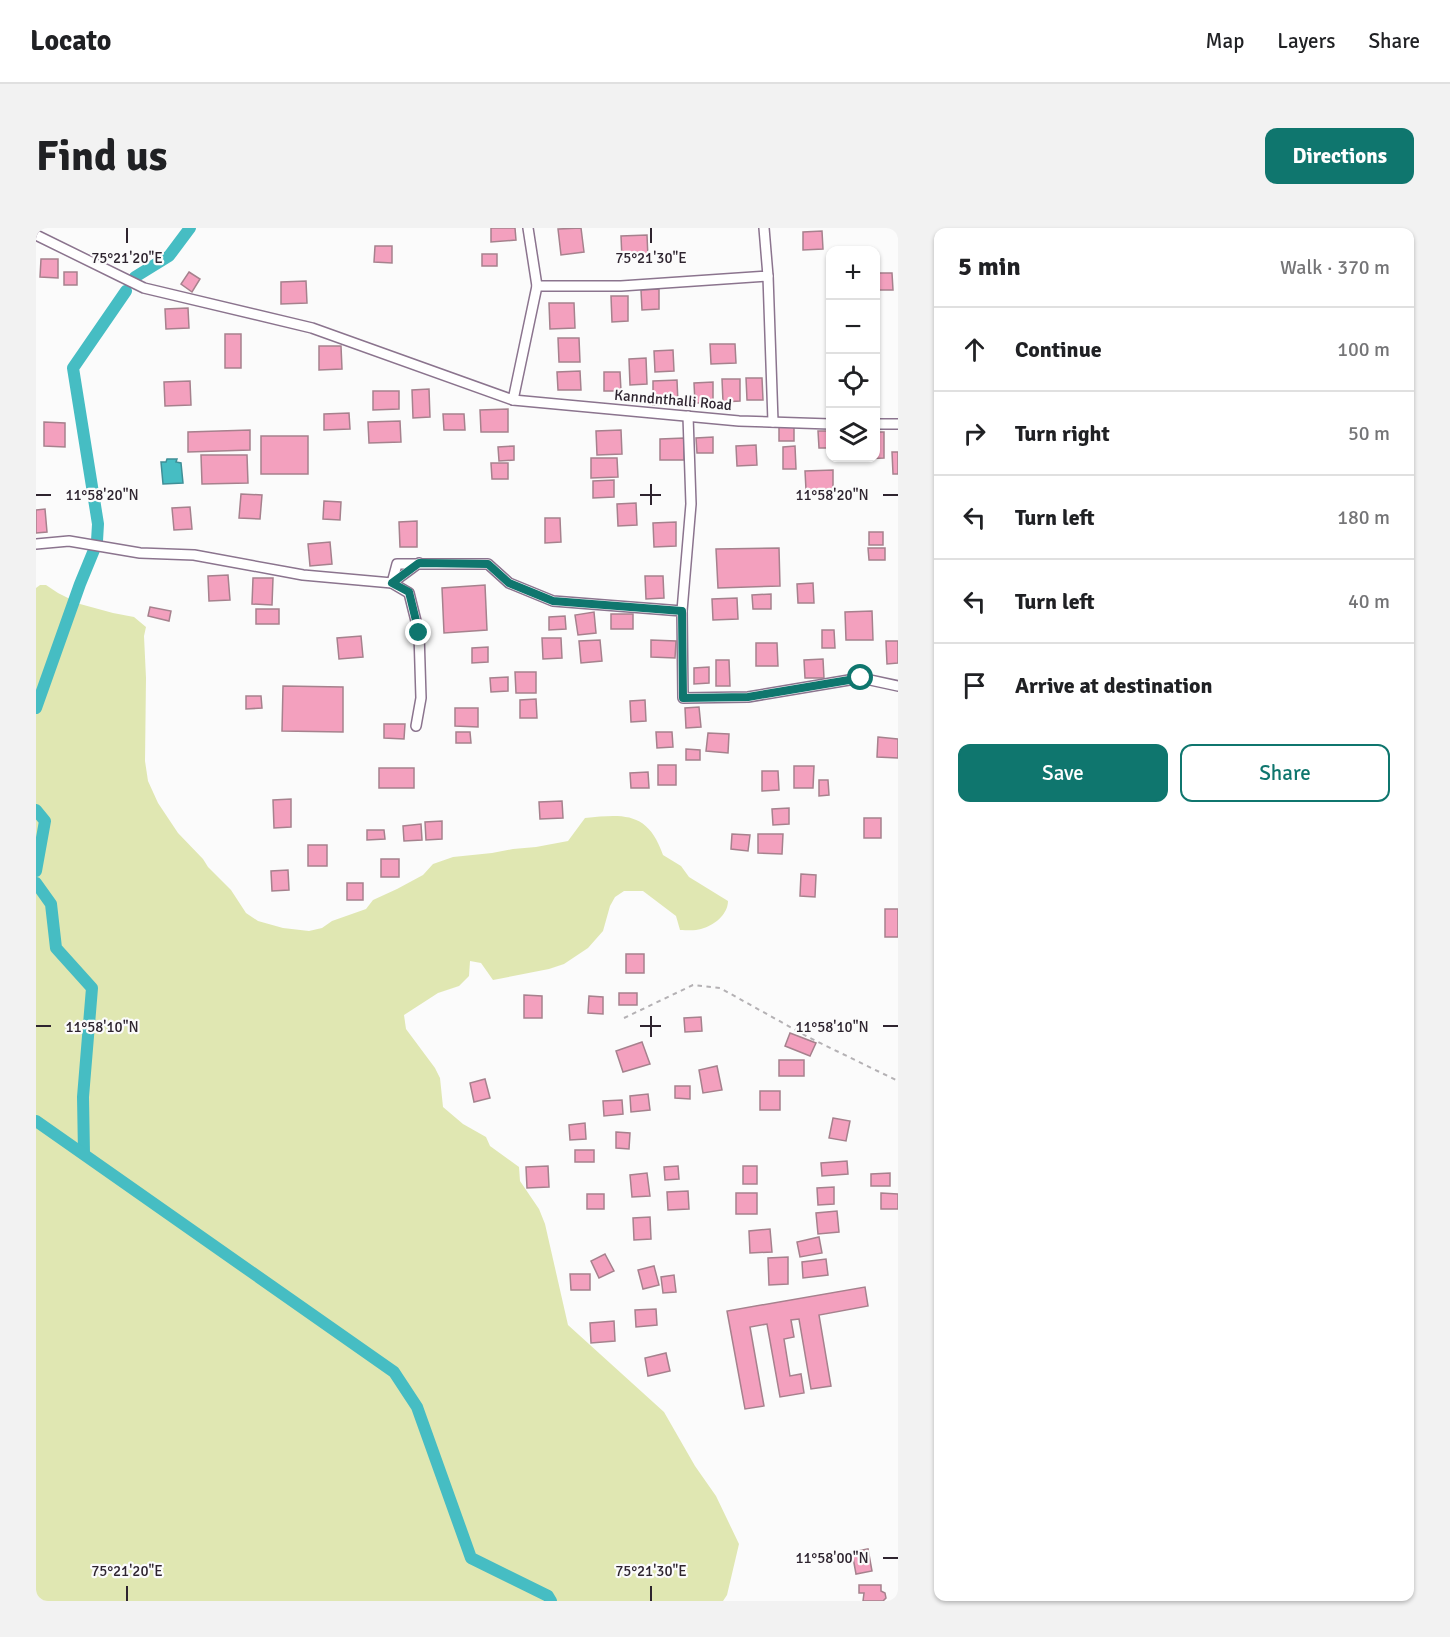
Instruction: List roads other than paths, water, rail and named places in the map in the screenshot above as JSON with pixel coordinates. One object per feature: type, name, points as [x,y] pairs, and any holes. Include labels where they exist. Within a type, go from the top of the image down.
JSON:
[{"type":"street","points":[[513,400],[537,286],[528,228]]},
{"type":"street","points":[[764,228],[773,422]]},
{"type":"street","name":"Kanndnthalli Road","points":[[36,235],[144,288],[312,328],[513,400],[688,416],[826,424]]},
{"type":"street","points":[[537,286],[621,286],[768,276]]},
{"type":"street","points":[[688,416],[691,504],[682,611],[683,698],[748,697],[861,678],[898,686]]},
{"type":"street","points":[[880,424],[898,424]]},
{"type":"street","points":[[36,544],[69,541],[140,553],[194,555],[303,575],[392,583],[409,592],[419,633],[421,698],[416,726]]},
{"type":"street","points":[[392,583],[397,564],[488,564],[509,583],[553,601],[682,611]]},
{"type":"water","points":[[167,459],[177,459],[176,462],[181,463],[183,483],[163,484],[161,462],[166,462]]},
{"type":"waterway","points":[[135,277],[169,256],[190,228]]},
{"type":"waterway","points":[[97,541],[98,524],[73,368],[126,291]]},
{"type":"waterway","points":[[36,708],[94,550]]},
{"type":"waterway","points":[[84,571],[92,555]]},
{"type":"waterway","points":[[36,810],[45,821],[36,871]]},
{"type":"waterway","points":[[36,883],[51,904],[56,948],[92,988],[83,1097],[84,1154]]},
{"type":"waterway","points":[[36,1121],[394,1372],[417,1407],[471,1558],[548,1596],[551,1601]]}]
